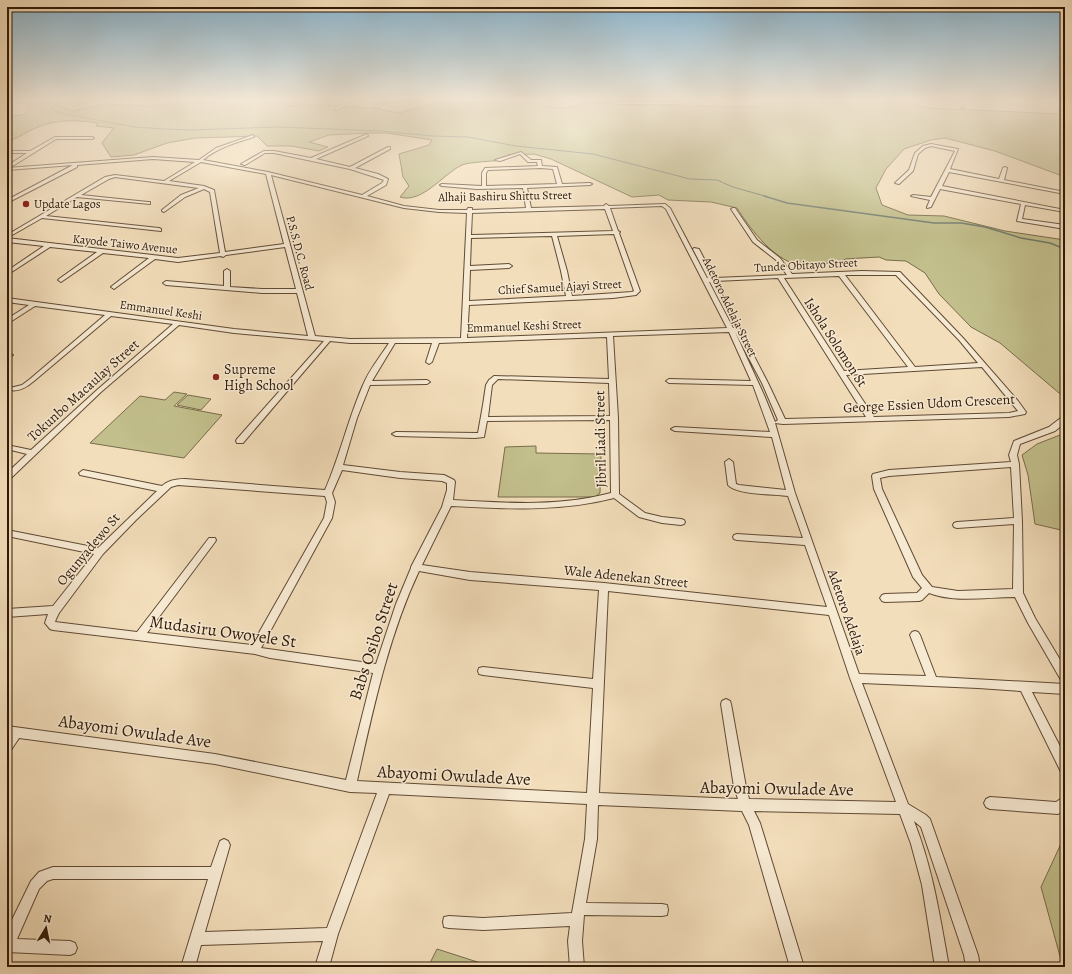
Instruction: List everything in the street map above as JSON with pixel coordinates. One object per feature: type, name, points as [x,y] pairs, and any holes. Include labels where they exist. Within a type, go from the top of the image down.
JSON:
[{"type":"street","points":[[8,169],[41,145]]},
{"type":"street","points":[[165,182],[226,145]]},
{"type":"street","points":[[312,159],[341,145]]},
{"type":"street","points":[[897,183],[911,170],[917,153],[927,145]]},
{"type":"street","points":[[929,207],[957,150],[931,145]]},
{"type":"street","points":[[351,168],[389,148]]},
{"type":"street","points":[[7,152],[30,152]]},
{"type":"street","points":[[243,164],[260,154],[267,152],[312,159],[351,168],[386,179],[384,184],[364,196]]},
{"type":"street","points":[[497,160],[521,153],[530,161],[538,162],[540,167]]},
{"type":"street","name":"Alhaji Bashiru Shittu Street","points":[[8,169],[81,162],[154,158],[201,160],[243,164],[411,208],[470,210],[667,205]]},
{"type":"street","name":"Alhaji Bashiru Shittu Street","points":[[201,160],[270,172]]},
{"type":"street","points":[[7,202],[81,162]]},
{"type":"street","points":[[484,188],[484,173],[487,169],[540,167],[555,168],[560,185]]},
{"type":"street","points":[[1001,181],[1004,168]]},
{"type":"street","points":[[947,170],[1065,193]]},
{"type":"street","name":"P.S.S.D.C. Road","points":[[270,172],[312,338]]},
{"type":"street","points":[[7,238],[112,176],[204,187],[212,191],[223,255]]},
{"type":"street","points":[[442,185],[484,188],[590,184]]},
{"type":"street","points":[[525,186],[529,208]]},
{"type":"street","points":[[164,211],[183,196],[204,187]]},
{"type":"street","points":[[939,187],[1065,212]]},
{"type":"street","points":[[77,196],[148,203]]},
{"type":"street","points":[[913,196],[932,199]]},
{"type":"street","points":[[1023,204],[1019,220],[1065,227]]},
{"type":"street","points":[[667,205],[712,280],[734,330],[766,386],[783,422]]},
{"type":"street","name":"Adetoro Adelaja Street","points":[[667,205],[734,330],[771,422]]},
{"type":"street","name":"Chief Samuel Ajayi Street","points":[[466,303],[634,294],[637,291],[617,232],[606,206]]},
{"type":"street","points":[[733,209],[755,241],[778,259],[792,277]]},
{"type":"street","points":[[464,339],[470,210]]},
{"type":"street","points":[[42,217],[159,230]]},
{"type":"street","points":[[468,237],[617,232]]},
{"type":"street","points":[[554,234],[564,271],[569,298]]},
{"type":"street","name":"Kayode Taiwo Avenue","points":[[7,238],[101,252],[178,260],[288,245]]},
{"type":"street","points":[[7,273],[50,245]]},
{"type":"street","points":[[61,280],[101,252]]},
{"type":"street","points":[[114,287],[153,258]]},
{"type":"street","points":[[468,268],[509,266]]},
{"type":"street","points":[[227,271],[227,288]]},
{"type":"street","name":"Tunde Obitayo Street","points":[[706,280],[898,273],[906,280]]},
{"type":"street","points":[[841,274],[913,369]]},
{"type":"street","name":"Ishola Solomon St","points":[[780,277],[872,420]]},
{"type":"street","name":"George Essien Udom Crescent","points":[[771,422],[1009,415],[1022,412],[961,339],[906,280]]},
{"type":"street","points":[[166,283],[262,291],[299,291]]},
{"type":"street","name":"Emmanuel Keshi","points":[[7,300],[234,332],[312,338]]},
{"type":"street","points":[[7,322],[34,304]]},
{"type":"street","points":[[12,389],[24,386],[32,380],[110,314]]},
{"type":"street","name":"Tokunbo Macaulay Street","points":[[7,477],[99,391],[177,324]]},
{"type":"street","name":"Emmanuel Keshi Street","points":[[312,338],[328,340],[436,341],[734,330]]},
{"type":"street","name":"Jibril Liadi Street","points":[[446,507],[558,505],[583,503],[614,495],[614,418],[610,335]]},
{"type":"street","points":[[240,441],[328,340]]},
{"type":"street","points":[[255,650],[328,518],[331,502],[328,493],[339,467],[353,418],[367,383],[393,341]]},
{"type":"street","points":[[429,362],[436,341]]},
{"type":"street","points":[[842,373],[983,365]]},
{"type":"street","points":[[396,434],[481,435],[489,385],[496,377],[612,381]]},
{"type":"street","points":[[669,381],[755,383]]},
{"type":"street","points":[[367,383],[427,382]]},
{"type":"street","points":[[484,420],[614,418]]},
{"type":"street","points":[[1065,419],[1052,429],[1017,443],[1013,455],[1015,464],[1018,521],[1018,593],[1031,620],[1065,677]]},
{"type":"street","name":"Adetoro Adelaja","points":[[771,422],[791,493],[833,612],[854,678],[917,844],[928,885],[942,967]]},
{"type":"street","points":[[674,429],[774,435]]},
{"type":"street","points":[[7,447],[33,453]]},
{"type":"street","points":[[728,462],[732,485],[738,488],[791,493]]},
{"type":"street","points":[[1015,464],[889,473],[876,476],[878,489],[918,577],[928,588],[941,593],[1018,593]]},
{"type":"street","points":[[7,469],[17,467]]},
{"type":"street","points":[[339,467],[400,475],[444,478],[450,482],[451,490],[446,507]]},
{"type":"street","points":[[83,473],[163,489],[168,485],[178,482],[328,493]]},
{"type":"street","name":"Ogunyadewo St","points":[[62,627],[53,626],[50,623],[50,618],[100,552],[163,489]]},
{"type":"street","points":[[614,495],[642,515],[681,522]]},
{"type":"street","name":"Babs Osibo Street","points":[[350,786],[379,669],[395,616],[415,568],[446,507]]},
{"type":"street","points":[[957,525],[1018,521]]},
{"type":"street","points":[[7,533],[100,552]]},
{"type":"street","points":[[737,537],[808,542]]},
{"type":"street","points":[[139,636],[212,540]]},
{"type":"street","name":"Wale Adenekan Street","points":[[415,568],[470,576],[604,587],[833,612]]},
{"type":"street","points":[[577,967],[575,941],[578,914],[591,839],[604,587]]},
{"type":"street","points":[[885,598],[919,597],[928,588]]},
{"type":"street","points":[[9,615],[56,610]]},
{"type":"street","name":"Mudasiru Owoyele St","points":[[62,627],[255,650],[270,654],[379,669]]},
{"type":"street","points":[[915,635],[933,681]]},
{"type":"street","points":[[483,671],[598,684]]},
{"type":"street","points":[[854,678],[978,683],[1062,690],[1065,689]]},
{"type":"street","points":[[1024,687],[1065,768]]},
{"type":"street","points":[[726,704],[745,805],[754,823],[790,939],[797,967]]},
{"type":"street","points":[[7,746],[12,732]]},
{"type":"street","name":"Abayomi Owulade Ave","points":[[12,732],[215,759],[350,786],[592,799],[745,805],[904,808]]},
{"type":"street","points":[[322,967],[332,934],[385,788]]},
{"type":"street","points":[[990,803],[1058,808],[1065,802]]},
{"type":"street","points":[[904,808],[926,823],[971,955],[973,967]]},
{"type":"street","points":[[188,967],[224,845]]},
{"type":"street","points":[[70,948],[7,945],[35,885],[42,876],[53,873],[215,873]]},
{"type":"street","points":[[449,922],[483,924],[578,914],[662,910]]},
{"type":"street","points":[[197,939],[332,934]]},
{"type":"shaded area","points":[[104,145],[160,145],[134,155],[111,157]]},
{"type":"shaded area","points":[[322,145],[328,147],[319,151],[291,146],[267,146]]},
{"type":"shaded area","points":[[427,145],[915,145],[904,149],[886,169],[876,188],[882,205],[908,215],[944,216],[1005,231],[1065,240],[1065,398],[1000,343],[971,327],[939,294],[925,273],[906,261],[886,260],[879,257],[845,259],[842,262],[824,264],[792,263],[776,254],[761,240],[737,208],[711,202],[668,200],[659,195],[632,197],[551,159],[534,154],[508,155],[505,160],[465,164],[455,169],[424,192],[408,198],[400,197],[409,186],[403,177],[399,154]]},
{"type":"shaded area","points":[[974,145],[1065,145],[1065,177],[995,151]]},
{"type":"shaded area","points":[[174,392],[187,394],[174,406],[222,415],[184,458],[90,443],[140,396],[165,400]]},
{"type":"shaded area","points":[[188,395],[211,399],[201,410],[177,405]]},
{"type":"shaded area","points":[[1065,433],[1065,531],[1035,524],[1028,475],[1022,455],[1037,444]]},
{"type":"shaded area","points":[[536,446],[536,453],[601,454],[600,493],[595,497],[498,497],[505,447]]},
{"type":"shaded area","points":[[1065,835],[1065,967],[1063,967],[1041,887]]},
{"type":"shaded area","points":[[437,949],[493,967],[428,967]]},
{"type":"waterway","points":[[513,145],[593,154],[690,179],[717,180],[733,187],[768,197]]},
{"type":"waterway","points":[[764,196],[787,203],[934,223],[961,223],[985,227],[1021,238],[1050,243],[1065,249]]},
{"type":"place","name":"Update Lagos","points":[[26,204]]},
{"type":"place","name":"Supreme High School","points":[[216,377]]}]
